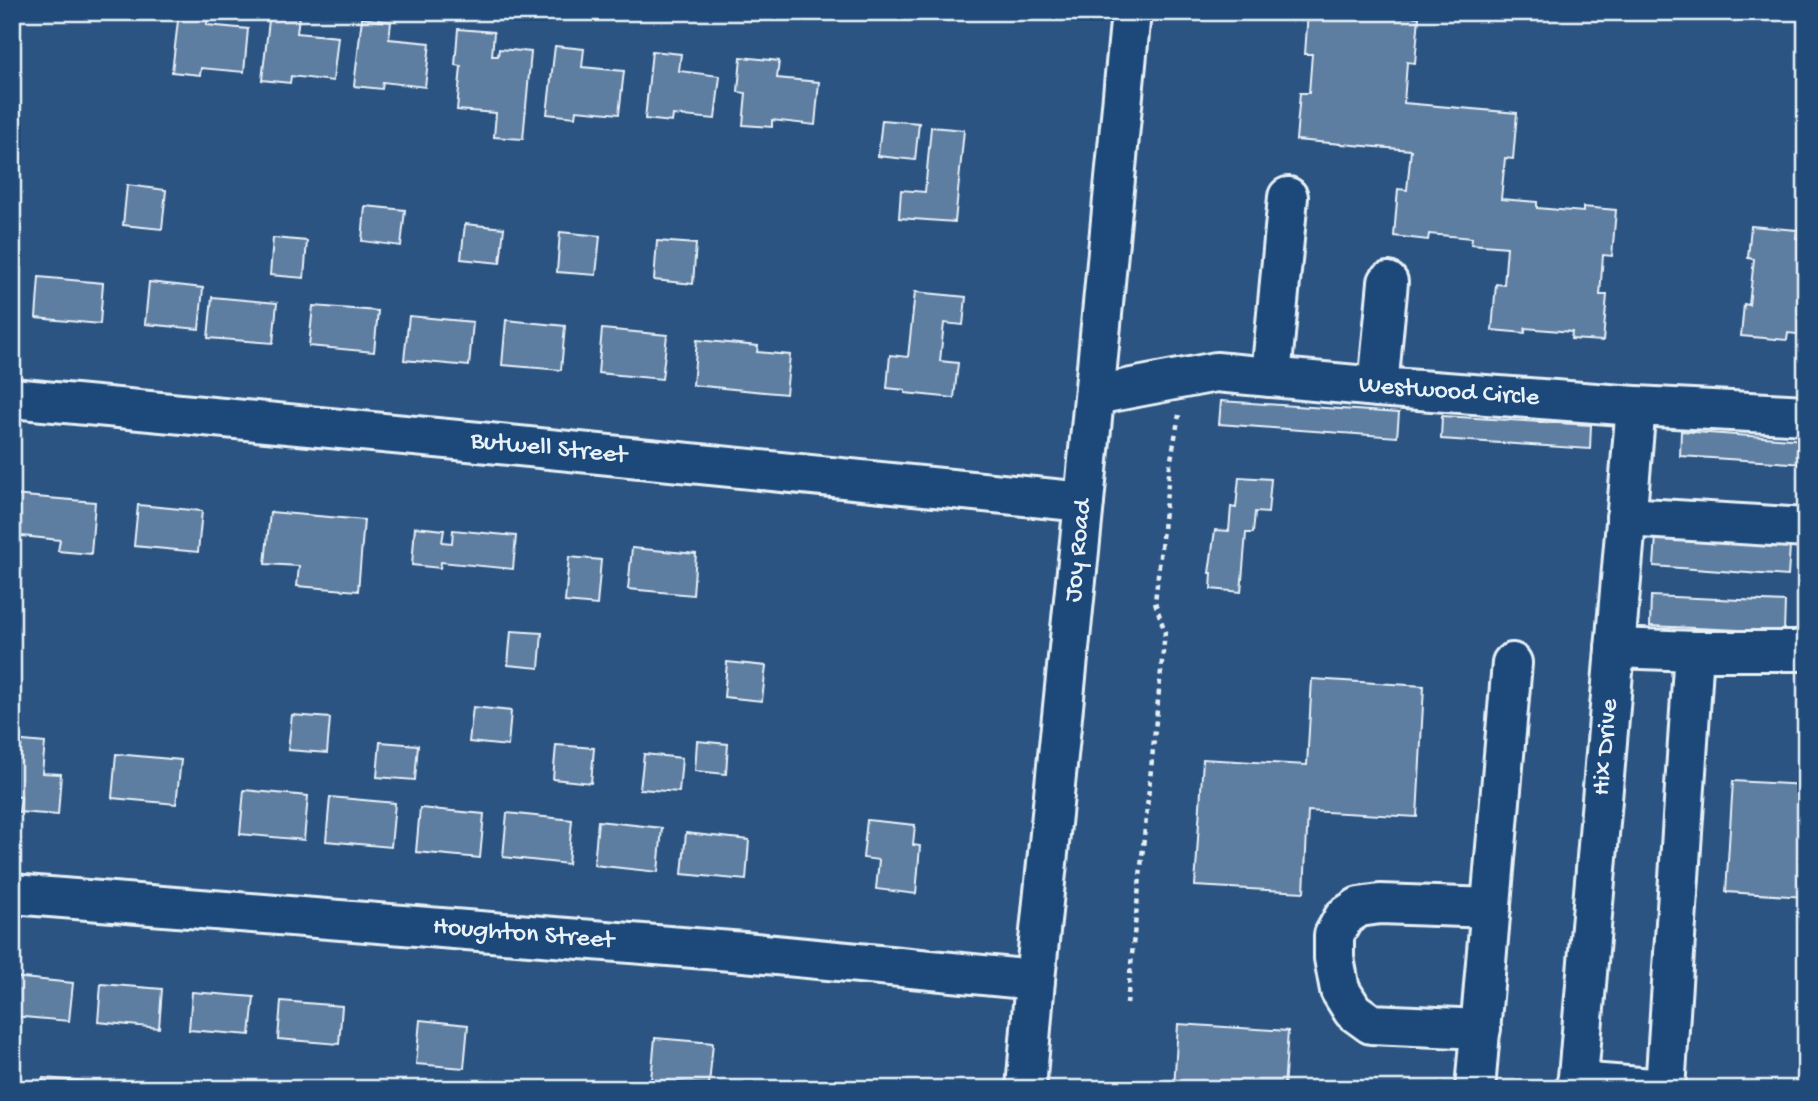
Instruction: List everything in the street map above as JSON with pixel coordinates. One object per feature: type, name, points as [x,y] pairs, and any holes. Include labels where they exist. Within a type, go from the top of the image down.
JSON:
[{"type":"street","points":[[1124,12],[1131,13]]},
{"type":"street","name":"Joy Road","points":[[1026,1089],[1131,13]]},
{"type":"street","points":[[1272,377],[1288,197]]},
{"type":"street","points":[[1378,387],[1388,282]]},
{"type":"street","name":"Westwood Circle","points":[[1095,395],[1216,372],[1636,406],[1806,415]]},
{"type":"street","name":"Butwell Street","points":[[12,398],[1084,502]]},
{"type":"street","name":"Hix Drive","points":[[1577,1086],[1636,406]]},
{"type":"street","points":[[1626,517],[1806,528]]},
{"type":"street","points":[[1615,648],[1802,651],[1806,647]]},
{"type":"street","points":[[1577,1086],[1665,1089],[1694,651]]},
{"type":"street","points":[[1475,1089],[1513,663]]},
{"type":"street","name":"Houghton Street","points":[[12,894],[744,952],[1035,980]]},
{"type":"street","points":[[1481,1028],[1371,1024],[1353,1011],[1340,990],[1334,958],[1334,935],[1344,917],[1359,907],[1380,904],[1491,908]]},
{"type":"path","points":[[1127,1004],[1166,632],[1155,601],[1170,465],[1181,403]]},
{"type":"building","points":[[179,12],[208,12],[207,25],[248,29],[244,72],[201,68],[200,75],[172,72]]},
{"type":"building","points":[[270,12],[299,16],[297,33],[338,37],[333,81],[291,76],[290,83],[262,80]]},
{"type":"building","points":[[1308,12],[1365,12],[1419,17],[1415,63],[1407,62],[1404,103],[1517,113],[1513,159],[1505,158],[1501,199],[1537,202],[1537,208],[1583,212],[1583,207],[1616,210],[1612,256],[1603,255],[1600,295],[1607,295],[1603,341],[1571,339],[1572,332],[1525,328],[1525,333],[1492,330],[1496,284],[1504,285],[1507,247],[1471,244],[1472,238],[1429,234],[1428,240],[1394,236],[1398,189],[1407,190],[1411,150],[1296,140],[1300,93],[1309,93],[1312,54],[1305,54]]},
{"type":"building","points":[[362,18],[391,22],[389,39],[430,43],[425,87],[383,82],[382,89],[354,86]]},
{"type":"building","points":[[458,29],[494,32],[492,56],[498,56],[499,49],[531,52],[523,139],[494,137],[496,113],[457,110],[461,66],[455,65]]},
{"type":"building","points":[[555,46],[584,49],[582,67],[624,71],[619,114],[576,110],[575,117],[547,114]]},
{"type":"building","points":[[652,51],[681,54],[679,71],[720,76],[715,119],[673,115],[672,122],[645,119]]},
{"type":"building","points":[[741,57],[779,61],[777,78],[819,82],[815,125],[772,120],[772,127],[743,125],[746,93],[738,92]]},
{"type":"building","points":[[882,120],[919,123],[915,160],[878,156]]},
{"type":"building","points":[[931,127],[964,130],[955,222],[899,218],[901,190],[925,192]]},
{"type":"building","points":[[127,185],[166,190],[162,229],[123,225]]},
{"type":"building","points":[[365,206],[405,210],[401,246],[362,241]]},
{"type":"building","points":[[465,224],[504,228],[500,263],[461,259]]},
{"type":"building","points":[[1751,226],[1797,230],[1796,238],[1806,239],[1806,335],[1788,333],[1787,340],[1741,336],[1744,304],[1749,305],[1754,259],[1748,258]]},
{"type":"building","points":[[560,232],[600,236],[596,275],[557,272]]},
{"type":"building","points":[[273,238],[307,241],[304,278],[270,275]]},
{"type":"building","points":[[657,241],[696,244],[693,284],[654,280]]},
{"type":"building","points":[[39,277],[103,283],[100,324],[36,318]]},
{"type":"building","points":[[149,282],[203,288],[199,329],[145,324]]},
{"type":"building","points":[[915,292],[966,297],[963,325],[944,323],[940,361],[958,363],[954,398],[905,393],[905,390],[887,388],[890,355],[908,357]]},
{"type":"building","points":[[212,297],[277,303],[273,343],[208,338]]},
{"type":"building","points":[[313,306],[378,311],[374,352],[309,346]]},
{"type":"building","points":[[409,316],[473,322],[469,366],[404,360]]},
{"type":"building","points":[[506,320],[565,326],[561,370],[502,365]]},
{"type":"building","points":[[602,329],[667,335],[662,379],[598,373]]},
{"type":"building","points":[[697,340],[758,346],[757,352],[790,355],[786,394],[693,385]]},
{"type":"building","points":[[1221,401],[1399,413],[1397,437],[1219,424]]},
{"type":"building","points":[[1442,416],[1591,425],[1590,449],[1441,439]]},
{"type":"building","points":[[1681,431],[1806,440],[1806,464],[1680,456]]},
{"type":"building","points":[[1239,477],[1271,479],[1268,513],[1255,512],[1253,533],[1246,533],[1241,592],[1211,589],[1212,573],[1209,573],[1215,530],[1229,531],[1231,507],[1236,508]]},
{"type":"building","points":[[12,495],[95,502],[91,554],[58,551],[60,540],[12,535]]},
{"type":"building","points":[[138,505],[202,511],[198,552],[134,546]]},
{"type":"building","points":[[270,512],[364,520],[358,591],[297,586],[299,566],[265,564]]},
{"type":"building","points":[[415,527],[444,530],[442,542],[452,543],[453,530],[516,536],[513,569],[441,562],[440,568],[412,565]]},
{"type":"building","points":[[1656,536],[1790,546],[1788,576],[1654,566]]},
{"type":"building","points":[[632,548],[696,554],[693,595],[628,589]]},
{"type":"building","points":[[569,557],[601,560],[597,605],[565,602]]},
{"type":"building","points":[[1651,596],[1785,602],[1784,632],[1650,626]]},
{"type":"building","points":[[511,631],[542,633],[539,668],[508,665]]},
{"type":"building","points":[[727,662],[766,666],[762,701],[724,697]]},
{"type":"building","points":[[1312,679],[1424,686],[1417,817],[1308,811],[1304,892],[1195,886],[1203,759],[1307,765]]},
{"type":"building","points":[[473,707],[511,711],[508,746],[469,742]]},
{"type":"building","points":[[292,715],[330,718],[327,753],[288,750]]},
{"type":"building","points":[[12,740],[45,743],[42,773],[61,774],[58,815],[19,812],[21,797],[12,796]]},
{"type":"building","points":[[697,741],[728,744],[726,774],[695,771]]},
{"type":"building","points":[[380,742],[418,745],[415,780],[377,777]]},
{"type":"building","points":[[556,745],[594,748],[591,783],[553,779]]},
{"type":"building","points":[[116,754],[181,760],[176,804],[112,798]]},
{"type":"building","points":[[644,754],[682,758],[679,792],[640,789]]},
{"type":"building","points":[[1733,781],[1806,785],[1806,897],[1726,892]]},
{"type":"building","points":[[244,790],[308,796],[304,840],[240,834]]},
{"type":"building","points":[[330,797],[395,803],[391,847],[326,841]]},
{"type":"building","points":[[420,808],[484,814],[480,858],[416,852]]},
{"type":"building","points":[[507,813],[572,820],[568,864],[503,857]]},
{"type":"building","points":[[867,820],[915,825],[913,845],[920,846],[916,894],[876,889],[879,860],[863,858]]},
{"type":"building","points":[[598,821],[662,828],[658,872],[594,865]]},
{"type":"building","points":[[686,833],[749,840],[746,880],[682,874]]},
{"type":"building","points":[[12,977],[73,983],[69,1021],[12,1016]]},
{"type":"building","points":[[101,984],[162,989],[159,1028],[98,1022]]},
{"type":"building","points":[[192,992],[254,997],[250,1035],[189,1030]]},
{"type":"building","points":[[281,1001],[342,1006],[339,1044],[278,1039]]},
{"type":"building","points":[[420,1020],[468,1025],[464,1068],[416,1064]]},
{"type":"building","points":[[1178,1024],[1288,1031],[1284,1089],[1174,1089]]},
{"type":"building","points":[[655,1038],[713,1043],[709,1085],[651,1080]]},
{"type":"building","points":[[43,1078],[82,1081],[81,1089],[42,1089]]},
{"type":"building","points":[[137,1084],[175,1088],[175,1089],[136,1089]]}]
